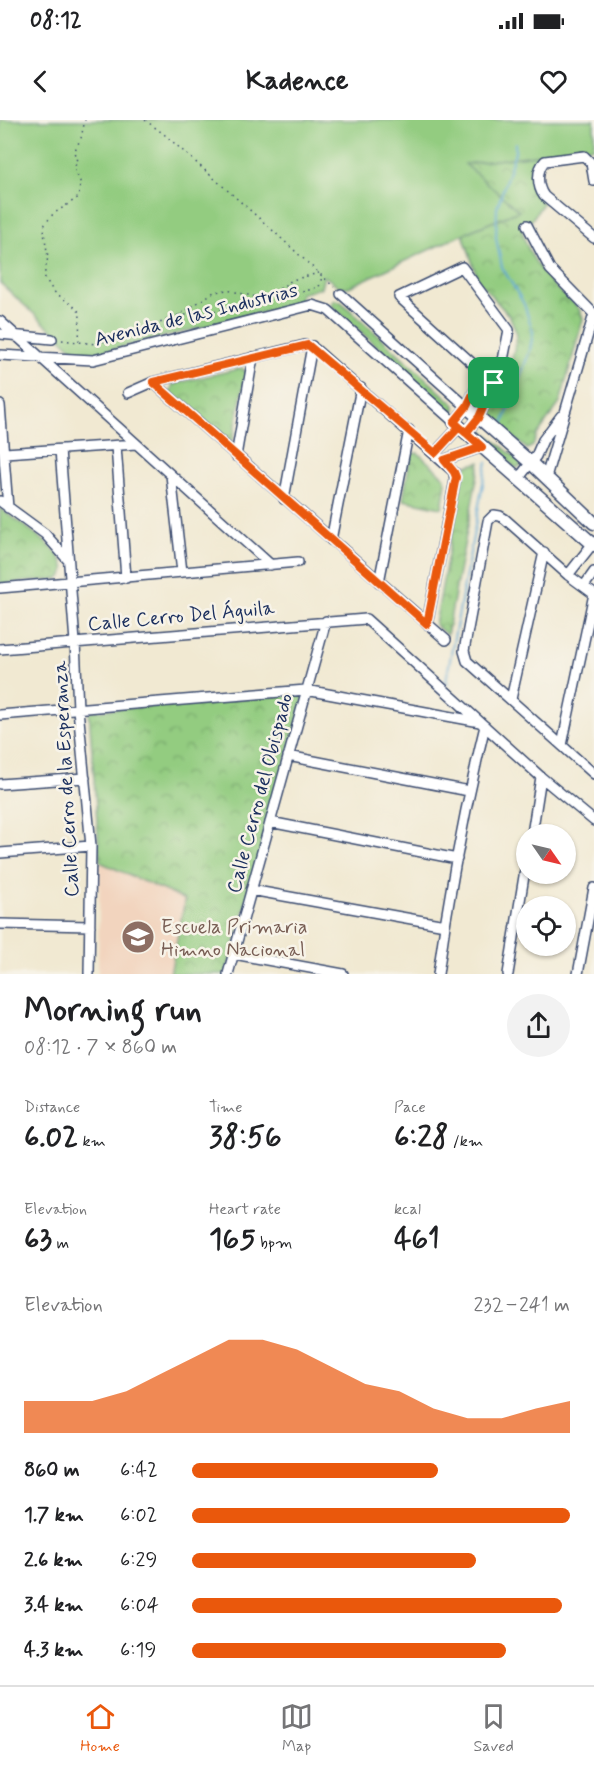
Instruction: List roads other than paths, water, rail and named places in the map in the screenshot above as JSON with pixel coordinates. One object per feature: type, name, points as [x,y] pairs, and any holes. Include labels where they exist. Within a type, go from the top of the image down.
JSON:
[{"type":"street","points":[[594,181],[591,163],[581,155],[551,159],[540,165],[539,184],[544,196],[594,238]]},
{"type":"street","points":[[527,225],[550,269],[594,314],[546,477]]},
{"type":"street","points":[[435,453],[460,427],[479,417],[494,383],[504,357],[509,330],[474,286],[464,268],[457,268],[399,297],[494,383]]},
{"type":"street","points":[[341,294],[531,463],[594,523]]},
{"type":"street","name":"Avenida de las Industrias","points":[[41,358],[99,359],[303,307],[320,306],[337,317],[545,503],[594,543]]},
{"type":"street","points":[[0,321],[271,565]]},
{"type":"street","points":[[0,334],[52,339]]},
{"type":"street","points":[[128,393],[153,382],[305,345],[312,346],[444,460],[454,472],[456,477],[427,624]]},
{"type":"street","points":[[284,499],[312,346]]},
{"type":"street","points":[[0,355],[41,358]]},
{"type":"street","points":[[236,456],[253,357]]},
{"type":"street","points":[[460,427],[483,373]]},
{"type":"street","points":[[153,382],[446,640]]},
{"type":"street","points":[[331,540],[360,388]]},
{"type":"street","points":[[0,405],[8,508]]},
{"type":"street","points":[[518,479],[566,409]]},
{"type":"street","points":[[379,582],[409,430]]},
{"type":"street","points":[[5,453],[136,444]]},
{"type":"street","points":[[116,446],[126,578]]},
{"type":"street","points":[[444,460],[482,447]]},
{"type":"street","name":"Calle Cerro de la Esperanza","points":[[60,450],[78,709],[91,846],[89,974]]},
{"type":"street","points":[[171,475],[182,572]]},
{"type":"street","points":[[545,503],[553,502],[558,497],[557,487]]},
{"type":"street","points":[[0,501],[45,534],[68,560]]},
{"type":"street","points":[[562,745],[594,594],[568,575],[500,516],[494,515],[489,518],[464,651],[465,656],[511,699],[594,774]]},
{"type":"street","points":[[568,575],[594,543]]},
{"type":"street","points":[[511,699],[544,552]]},
{"type":"street","points":[[0,588],[298,562]]},
{"type":"street","points":[[584,586],[594,572]]},
{"type":"street","name":"Calle Cerro Del Águila","points":[[0,649],[366,619],[482,724]]},
{"type":"street","name":"Calle Cerro del Obispado","points":[[228,974],[326,621]]},
{"type":"street","points":[[0,715],[306,690],[482,724],[594,821]]},
{"type":"street","points":[[438,974],[482,724]]},
{"type":"street","points":[[288,756],[469,791]]},
{"type":"street","points":[[534,824],[541,777]]},
{"type":"street","points":[[0,784],[84,778]]},
{"type":"street","points":[[270,822],[457,859]]},
{"type":"street","points":[[0,854],[91,846]]},
{"type":"street","points":[[508,974],[523,884]]},
{"type":"street","points":[[578,974],[594,888]]},
{"type":"street","points":[[251,890],[445,925]]},
{"type":"street","points":[[0,924],[90,926]]},
{"type":"street","points":[[234,954],[343,974]]},
{"type":"waterway","points":[[502,427],[530,350],[533,332],[524,304],[502,267],[496,238],[497,208],[515,152],[515,143]]},
{"type":"waterway","points":[[448,683],[446,681],[487,462]]},
{"type":"place","name":"Escuela Primaria Himno Nacional","points":[[138,937]]}]
